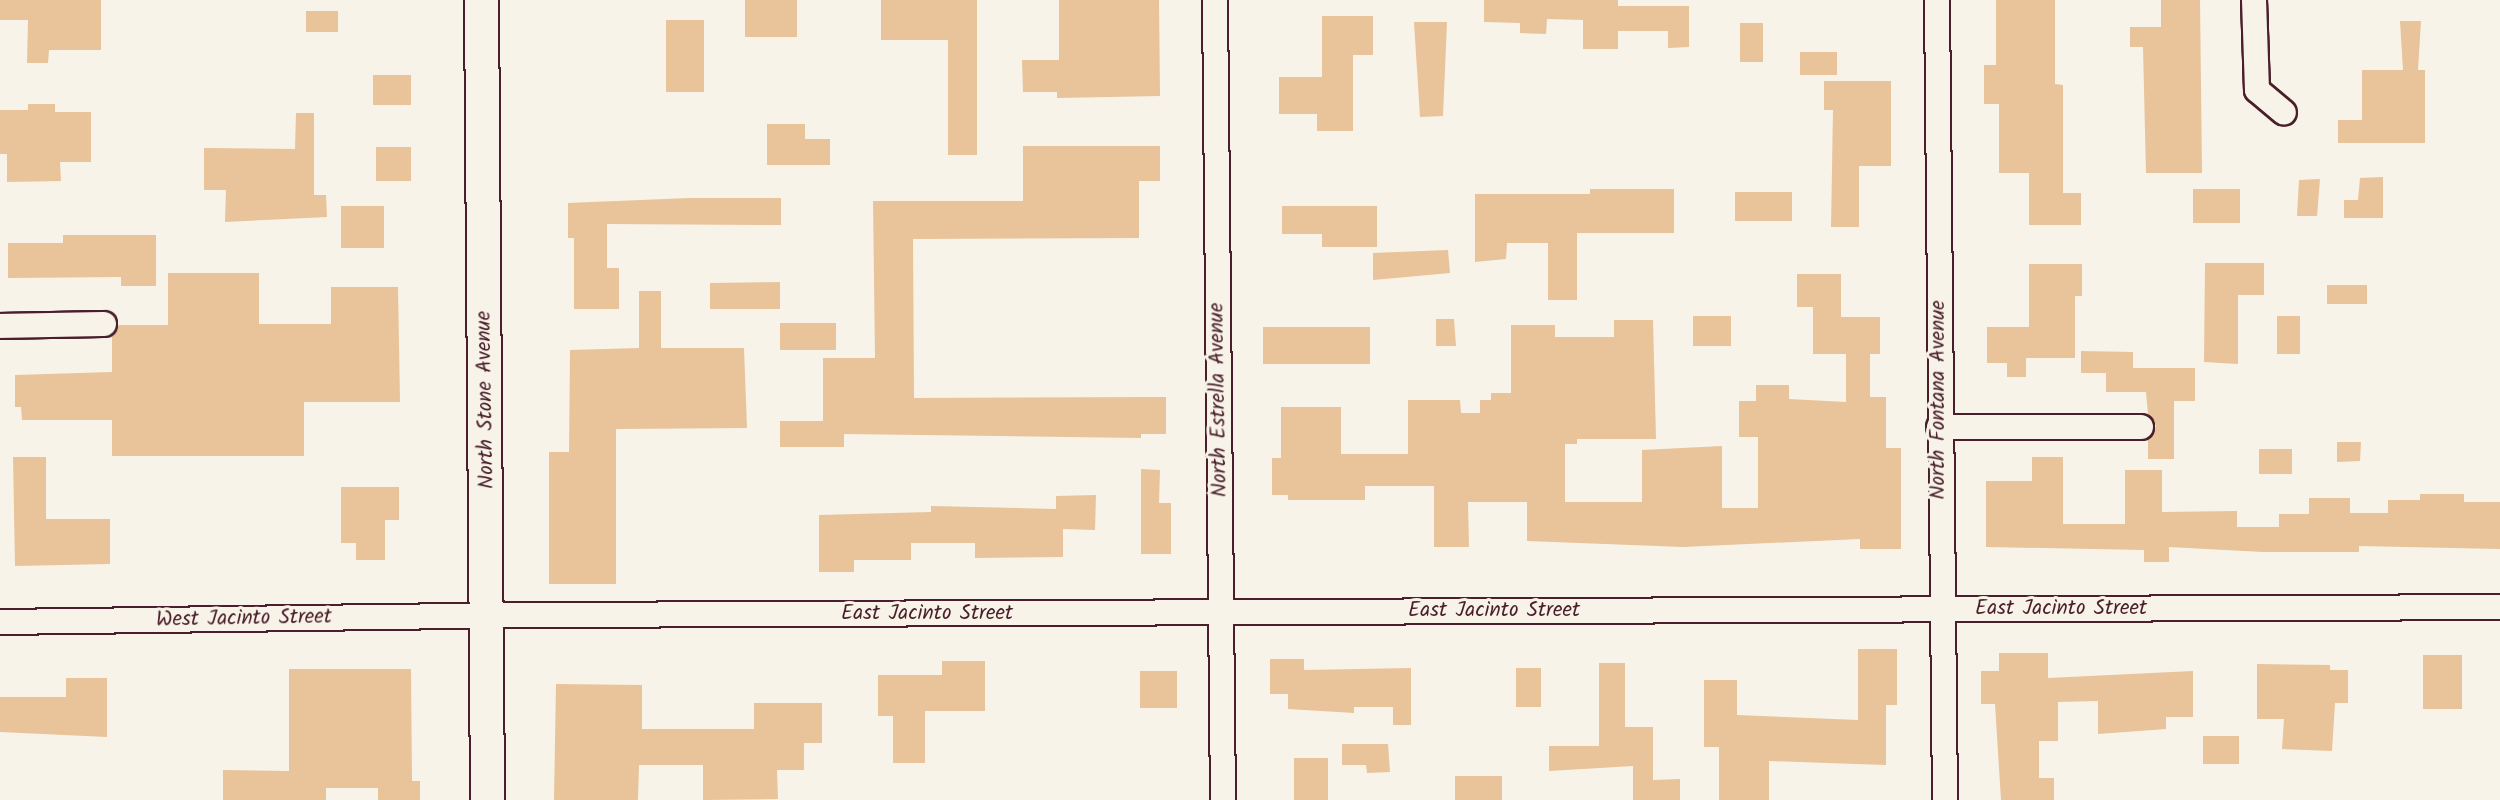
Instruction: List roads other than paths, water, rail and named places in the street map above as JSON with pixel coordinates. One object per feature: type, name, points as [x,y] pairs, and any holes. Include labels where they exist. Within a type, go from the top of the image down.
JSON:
[{"type":"main road","name":"North Stone Avenue","points":[[481,0],[488,615],[486,800]]},
{"type":"street","name":"North Estrella Avenue","points":[[1215,0],[1223,800]]},
{"type":"street","name":"North Fontana Avenue","points":[[1937,0],[1940,610],[1945,800]]},
{"type":"street","points":[[2254,0],[2257,90],[2284,113]]},
{"type":"street","points":[[0,326],[104,324]]},
{"type":"street","points":[[1939,427],[2141,426]]},
{"type":"street","name":"East Jacinto Street","points":[[488,615],[2500,607]]},
{"type":"street","name":"West Jacinto Street","points":[[0,622],[488,615]]}]
